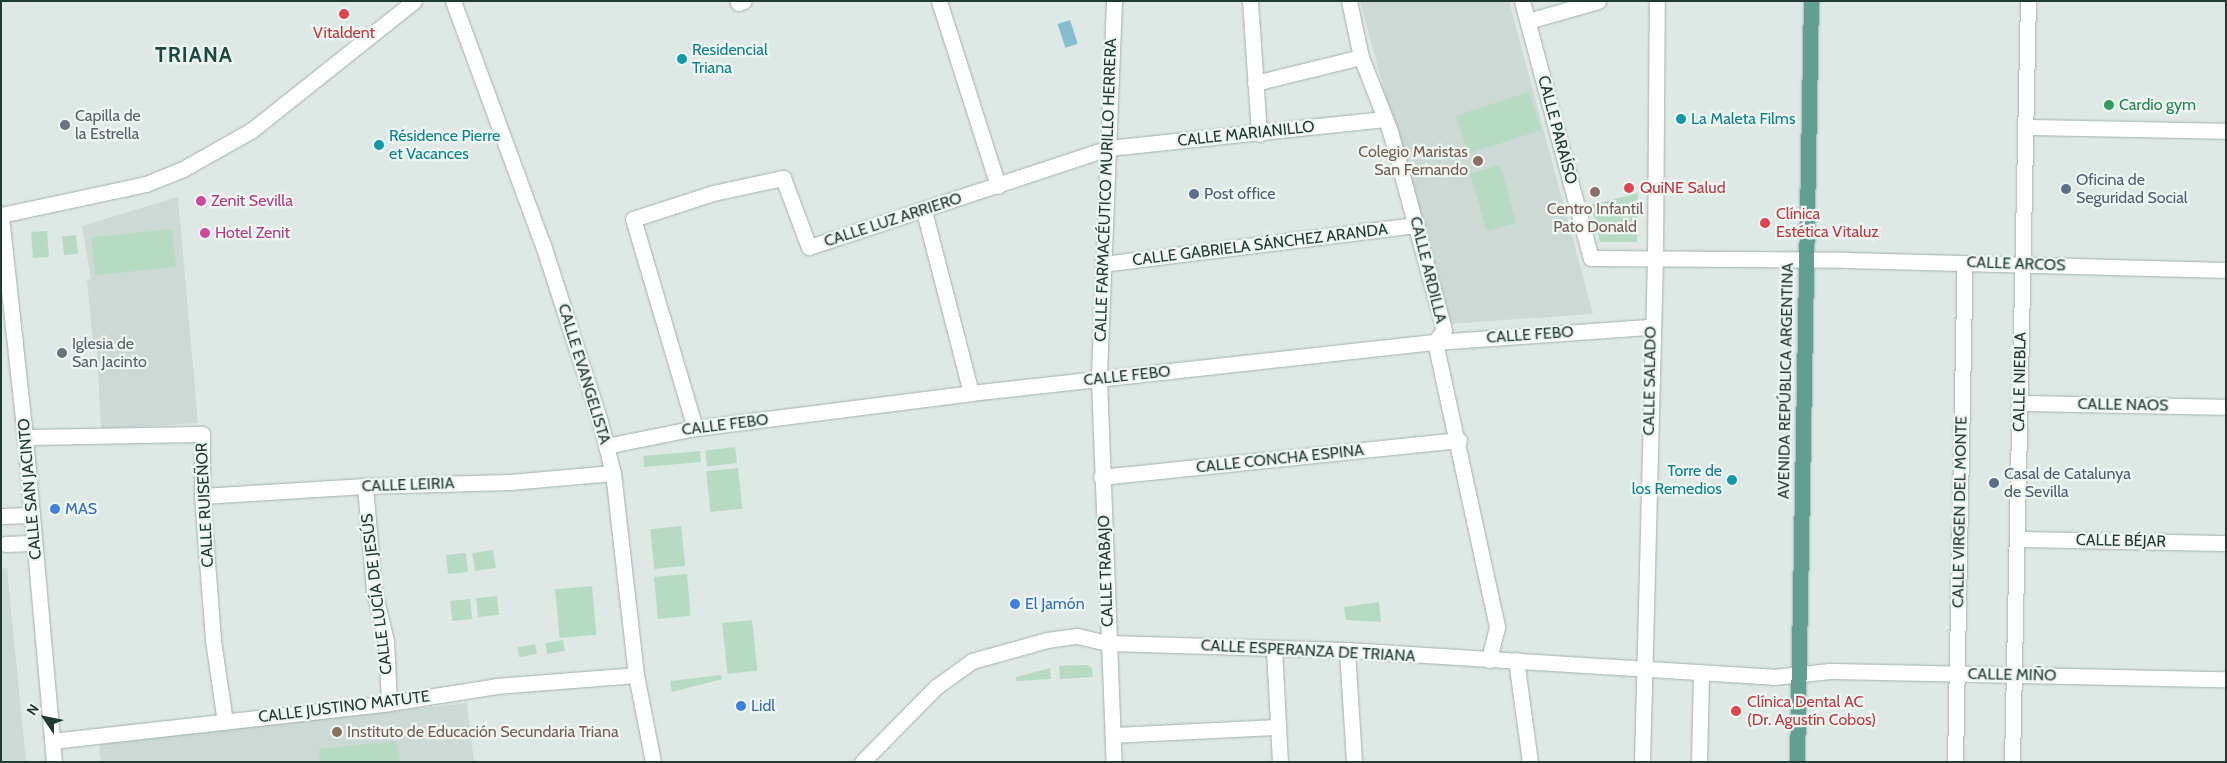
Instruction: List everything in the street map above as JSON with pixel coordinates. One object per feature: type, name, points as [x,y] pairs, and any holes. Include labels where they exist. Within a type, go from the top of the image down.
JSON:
[{"type":"main road","name":"AVENIDA REPÚBLICA ARGENTINA","points":[[1797,762],[1811,1]]},
{"type":"street","points":[[1,215],[146,184],[183,169],[252,130],[414,1]]},
{"type":"street","name":"CALLE EVANGELISTA","points":[[453,1],[543,245],[606,446],[613,473],[636,675],[653,762]]},
{"type":"street","points":[[939,1],[998,186]]},
{"type":"street","name":"CALLE FARMACÉUTICO MURILLO HERRERA","points":[[1099,380],[1114,1]]},
{"type":"street","points":[[1250,1],[1258,134]]},
{"type":"street","name":"CALLE ARDILLA","points":[[1349,1],[1361,57],[1390,131],[1444,330],[1435,342],[1459,440],[1498,627],[1489,660]]},
{"type":"street","name":"CALLE PARAÍSO","points":[[1522,1],[1591,258]]},
{"type":"street","points":[[1528,21],[1598,1]]},
{"type":"street","name":"CALLE SALADO","points":[[1642,762],[1651,327],[1655,258],[1656,1]]},
{"type":"street","name":"CALLE NIEBLA","points":[[2012,762],[2028,1]]},
{"type":"street","points":[[1255,84],[1361,57]]},
{"type":"street","name":"CALLE MARIANILLO","points":[[1109,148],[1258,134],[1384,119]]},
{"type":"street","points":[[2026,127],[2226,132]]},
{"type":"street","name":"CALLE LUZ ARRIERO","points":[[695,428],[633,218],[713,193],[783,178],[809,247],[924,211],[1109,148]]},
{"type":"street","points":[[924,211],[971,393]]},
{"type":"street","name":"CALLE SAN JACINTO","points":[[1,215],[25,437],[54,762]]},
{"type":"street","name":"CALLE GABRIELA SÁNCHEZ ARANDA","points":[[1103,264],[1417,225]]},
{"type":"street","name":"CALLE ARCOS","points":[[1591,258],[1806,259],[2226,270]]},
{"type":"street","name":"CALLE VIRGEN DEL MONTE","points":[[1955,762],[1965,263]]},
{"type":"street","name":"CALLE FEBO","points":[[606,446],[695,428],[971,393],[1435,342],[1651,327]]},
{"type":"street","name":"CALLE TRABAJO","points":[[1099,380],[1101,477],[1114,762]]},
{"type":"street","name":"CALLE NAOS","points":[[2020,403],[2226,407]]},
{"type":"street","name":"CALLE RUISEÑOR","points":[[25,437],[202,434],[202,496],[214,640],[225,722]]},
{"type":"street","name":"CALLE CONCHA ESPINA","points":[[1101,477],[1459,440]]},
{"type":"street","name":"CALLE LEIRIA","points":[[202,496],[365,486],[510,482],[613,473]]},
{"type":"street","name":"CALLE LUCÍA DE JESÚS","points":[[365,486],[374,592],[386,641],[389,703]]},
{"type":"street","points":[[2,516],[32,514]]},
{"type":"street","name":"CALLE BÉJAR","points":[[2017,539],[2226,543]]},
{"type":"street","points":[[5,544],[34,543]]},
{"type":"street","name":"CALLE ESPERANZA DE TRIANA","points":[[862,762],[936,687],[972,661],[1047,640],[1078,636],[1108,643],[1347,650],[1773,677],[1798,675]]},
{"type":"street","points":[[1274,648],[1280,762]]},
{"type":"street","points":[[1347,650],[1354,762]]},
{"type":"street","points":[[1516,660],[1530,762]]},
{"type":"street","name":"CALLE MIÑO","points":[[1798,675],[1830,672],[2226,679]]},
{"type":"street","points":[[1699,762],[1701,673]]},
{"type":"street","name":"CALLE JUSTINO MATUTE","points":[[52,741],[389,703],[497,686],[636,675]]},
{"type":"street","points":[[1113,735],[1278,727]]},
{"type":"shaded area","name":"Colegio Maristas San Fernando","points":[[1360,1],[1509,1],[1593,314],[1447,324]]},
{"type":"shaded area","points":[[178,197],[198,423],[101,429],[97,351],[94,351],[87,280],[91,279],[82,226]]},
{"type":"shaded area","points":[[7,568],[26,762],[1,762],[1,569]]},
{"type":"shaded area","name":"Instituto de Educación Secundaria Triana","points":[[467,703],[474,762],[102,762],[99,754],[100,744]]},
{"type":"green space","points":[[1529,92],[1541,130],[1468,154],[1456,116]]},
{"type":"green space","points":[[1500,165],[1517,223],[1487,231],[1470,174]]},
{"type":"green space","points":[[1638,193],[1637,242],[1600,242],[1591,205]]},
{"type":"green space","points":[[172,229],[176,267],[95,275],[91,237]]},
{"type":"green space","points":[[47,231],[49,257],[33,258],[31,232]]},
{"type":"green space","points":[[76,235],[78,254],[64,255],[62,236]]},
{"type":"green space","points":[[735,447],[737,463],[707,467],[705,451]]},
{"type":"green space","points":[[700,451],[701,462],[644,467],[643,456]]},
{"type":"green space","points":[[738,468],[742,509],[710,512],[706,471]]},
{"type":"green space","points":[[681,526],[685,566],[654,569],[650,529]]},
{"type":"green space","points":[[493,550],[496,568],[475,571],[472,553]]},
{"type":"green space","points":[[466,553],[468,572],[448,574],[446,555]]},
{"type":"green space","points":[[687,574],[691,616],[658,619],[654,577]]},
{"type":"green space","points":[[592,586],[596,635],[559,638],[555,589]]},
{"type":"green space","points":[[497,596],[499,615],[478,617],[476,598]]},
{"type":"green space","points":[[470,599],[472,619],[452,621],[450,601]]},
{"type":"green space","points":[[1379,602],[1381,622],[1346,620],[1344,607]]},
{"type":"green space","points":[[752,620],[757,671],[727,674],[722,623]]},
{"type":"green space","points":[[563,640],[565,651],[547,654],[545,643]]},
{"type":"green space","points":[[535,644],[537,654],[519,657],[517,647]]},
{"type":"green space","points":[[1088,665],[1092,668],[1093,677],[1060,679],[1059,666]]},
{"type":"green space","points":[[1050,668],[1051,679],[1016,681],[1016,677]]},
{"type":"green space","points":[[721,675],[722,679],[672,692],[670,681]]},
{"type":"green space","points":[[397,741],[400,762],[320,762],[319,749]]},
{"type":"water","points":[[1070,20],[1078,44],[1065,48],[1058,24]]},
{"type":"place","name":"Vitaldent","points":[[344,14]]},
{"type":"place","name":"Residencial Triana","points":[[682,59]]},
{"type":"place","name":"Cardio gym","points":[[2109,105]]},
{"type":"place","name":"La Maleta Films","points":[[1681,119]]},
{"type":"place","name":"Capilla de la Estrella","points":[[65,125]]},
{"type":"place","name":"Résidence Pierre et Vacances","points":[[379,145]]},
{"type":"place","name":"Colegio Maristas San Fernando","points":[[1478,161]]},
{"type":"place","name":"QuiNE Salud","points":[[1629,188]]},
{"type":"place","name":"Oficina de Seguridad Social","points":[[2066,189]]},
{"type":"place","name":"Centro Infantil Pato Donald","points":[[1595,192]]},
{"type":"place","name":"Post office","points":[[1194,194]]},
{"type":"place","name":"Zenit Sevilla","points":[[201,201]]},
{"type":"place","name":"Clínica Estética Vitaluz","points":[[1765,223]]},
{"type":"place","name":"Hotel Zenit","points":[[205,233]]},
{"type":"place","name":"Iglesia de San Jacinto","points":[[62,353]]},
{"type":"place","name":"Torre de los Remedios","points":[[1732,480]]},
{"type":"place","name":"Casal de Catalunya de Sevilla","points":[[1994,483]]},
{"type":"place","name":"MAS","points":[[55,509]]},
{"type":"place","name":"El Jamón","points":[[1015,604]]},
{"type":"place","name":"Lidl","points":[[741,706]]},
{"type":"place","name":"Clínica Dental AC (Dr. Agustín Cobos)","points":[[1736,711]]},
{"type":"place","name":"Instituto de Educación Secundaria Triana","points":[[337,732]]},
{"type":"district","name":"TRIANA","points":[[194,55]]}]
